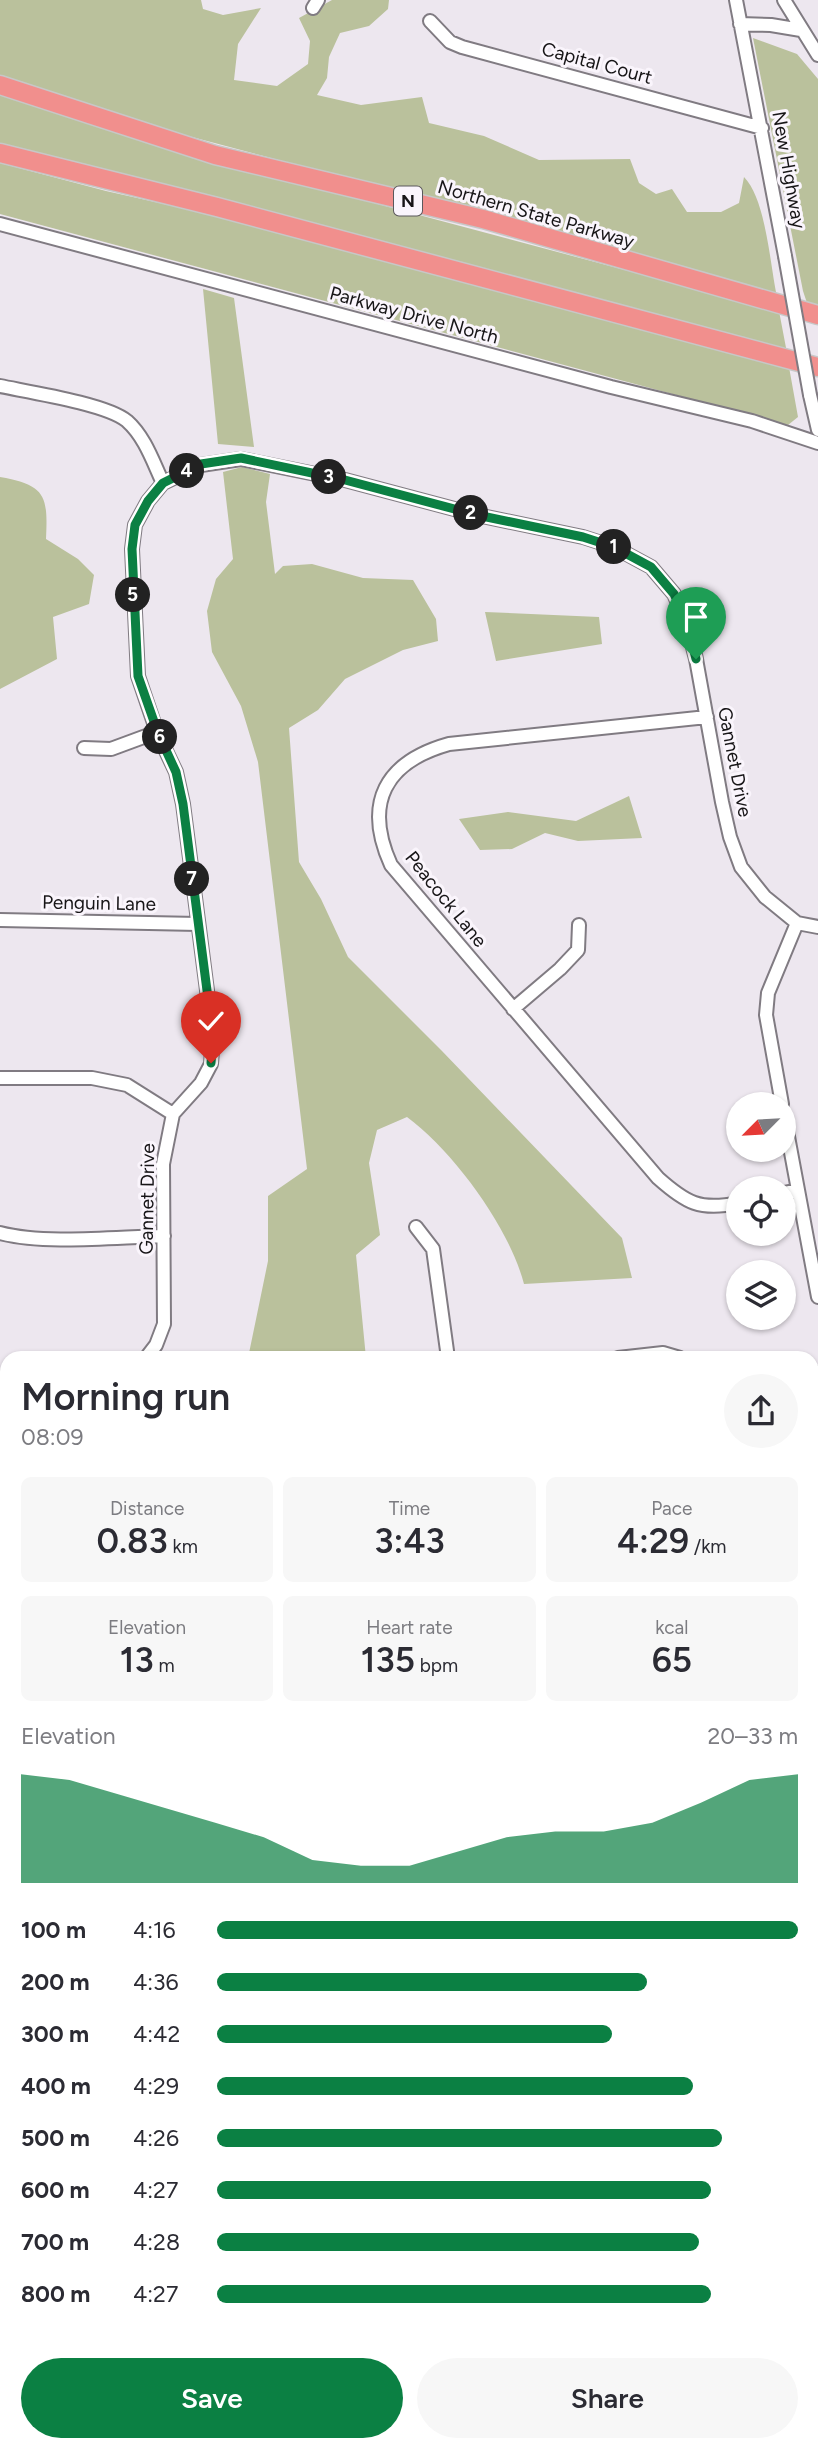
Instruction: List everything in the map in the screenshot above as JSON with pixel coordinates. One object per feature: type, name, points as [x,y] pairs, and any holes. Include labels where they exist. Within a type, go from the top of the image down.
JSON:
[{"type":"highway","name":"Northern State Parkway","points":[[0,85],[215,155],[483,219],[818,314]]},
{"type":"highway","points":[[0,153],[217,207],[818,367]]},
{"type":"street","name":"New Highway","points":[[736,0],[818,430]]},
{"type":"street","points":[[784,0],[818,55]]},
{"type":"street","name":"Capital Court","points":[[430,20],[450,42],[462,47],[762,128]]},
{"type":"street","points":[[740,24],[801,30]]},
{"type":"street","name":"Parkway Drive North","points":[[0,224],[571,376],[752,421],[818,443]]},
{"type":"street","points":[[0,386],[94,408],[125,419],[140,436],[163,483]]},
{"type":"street","name":"Gannet Drive","points":[[151,1351],[164,1324],[163,1164],[173,1114],[201,1083],[211,1063],[213,1037],[183,804],[176,772],[158,733],[138,676],[132,549],[135,525],[148,501],[163,483],[201,464],[241,458],[583,537],[614,547],[651,567],[674,594],[687,623],[727,825],[741,867],[765,897],[797,923],[818,927]]},
{"type":"street","name":"Peacock Lane","points":[[707,717],[449,744],[424,751],[401,765],[385,785],[378,810],[382,844],[391,865],[657,1178],[683,1200],[716,1208],[726,1206]]},
{"type":"street","points":[[84,748],[111,749],[158,733]]},
{"type":"street","name":"Penguin Lane","points":[[0,920],[198,924]]},
{"type":"street","points":[[780,1092],[766,1015],[768,993],[797,923]]},
{"type":"street","points":[[513,1009],[578,950],[579,925]]},
{"type":"street","points":[[0,1078],[92,1078],[127,1085],[173,1114]]},
{"type":"street","points":[[793,1162],[818,1297]]},
{"type":"street","points":[[416,1227],[433,1249],[447,1351]]},
{"type":"street","points":[[0,1233],[13,1236],[76,1238],[164,1236]]},
{"type":"green space","points":[[0,0],[201,0],[203,9],[223,15],[261,8],[238,44],[234,80],[277,86],[308,64],[310,41],[299,18],[332,0],[389,0],[388,9],[369,26],[340,33],[329,57],[327,78],[317,95],[361,105],[422,97],[429,123],[484,136],[539,160],[630,159],[639,183],[656,194],[672,189],[687,212],[721,212],[739,203],[744,177],[751,187],[762,216],[777,297],[519,224],[79,107],[0,78]]},
{"type":"green space","points":[[753,38],[797,54],[818,79],[818,305],[807,303],[803,291]]},
{"type":"green space","points":[[0,94],[171,149],[779,311],[787,353],[0,143]]},
{"type":"green space","points":[[0,163],[106,191],[231,219],[789,367],[798,417],[788,425],[0,214]]},
{"type":"green space","points":[[203,289],[234,298],[254,447],[218,444]]},
{"type":"green space","points":[[242,467],[270,474],[266,502],[275,574],[283,566],[312,564],[363,578],[413,580],[436,619],[438,641],[403,650],[345,679],[318,710],[289,728],[299,862],[321,899],[348,957],[622,1238],[632,1278],[524,1284],[506,1239],[477,1192],[443,1150],[407,1117],[377,1130],[369,1163],[380,1235],[356,1255],[365,1351],[249,1351],[268,1261],[268,1196],[307,1169],[258,762],[241,706],[212,652],[207,611],[216,579],[233,559],[223,472]]},
{"type":"green space","points":[[0,477],[27,484],[41,495],[46,512],[46,539],[78,559],[94,575],[89,604],[53,617],[57,659],[0,689]]},
{"type":"green space","points":[[485,612],[599,617],[602,644],[496,661]]},
{"type":"green space","points":[[629,796],[642,838],[578,841],[545,833],[512,849],[480,850],[459,819],[508,812],[576,821]]},
{"type":"route","points":[[211,1063],[213,1037],[183,804],[176,772],[158,733],[138,676],[132,549],[135,525],[148,501],[163,483],[201,464],[241,458],[345,480],[477,515],[583,537],[614,547],[651,567],[674,594],[687,623],[696,659]]}]
